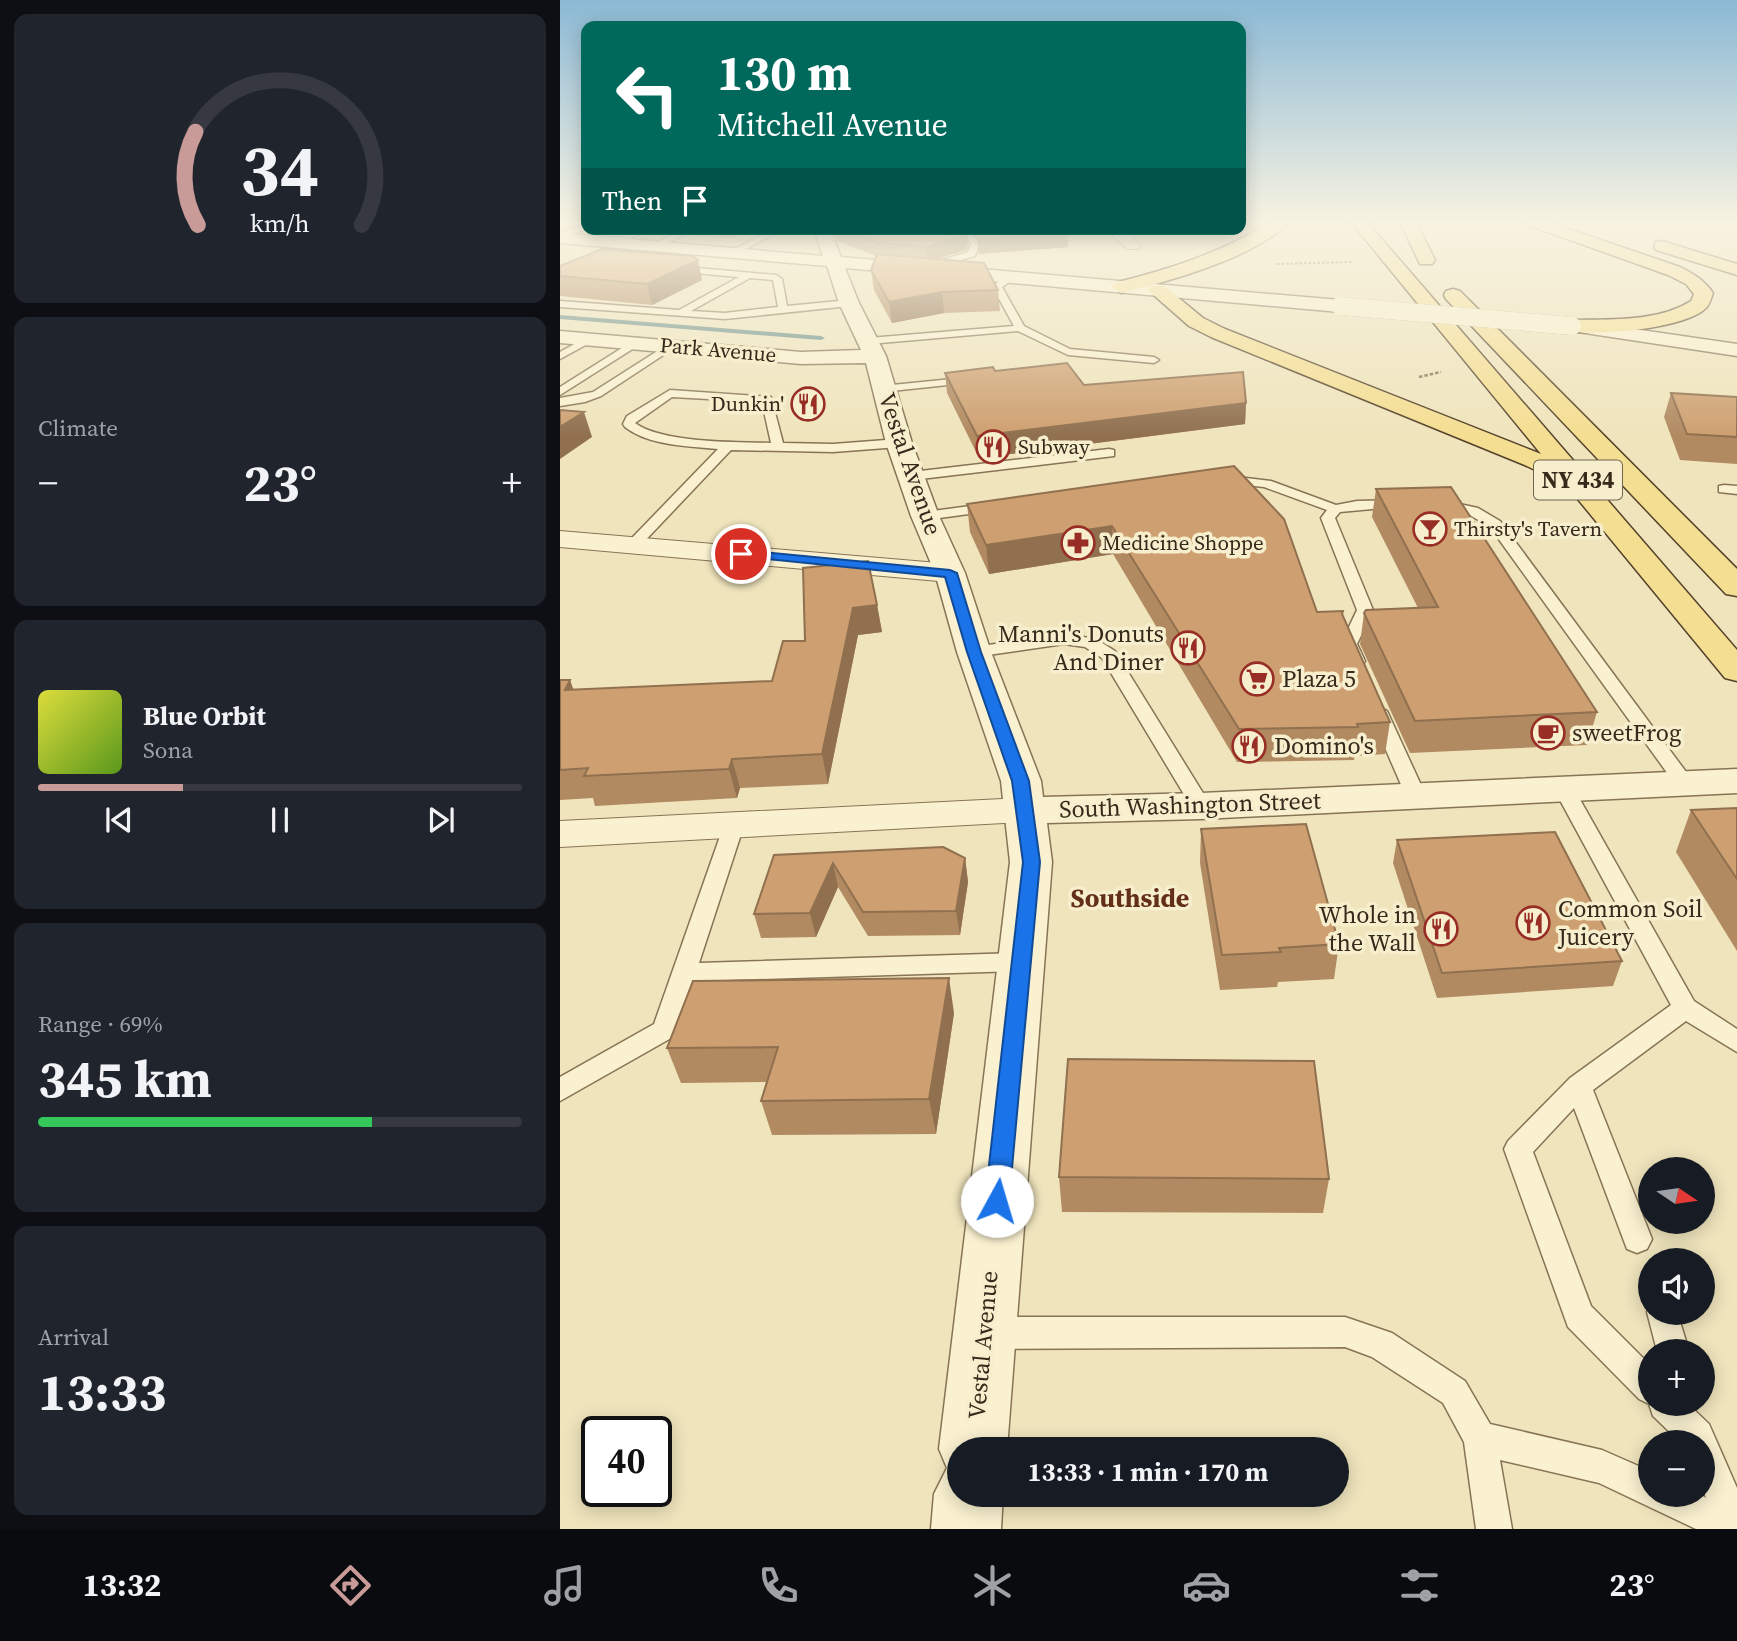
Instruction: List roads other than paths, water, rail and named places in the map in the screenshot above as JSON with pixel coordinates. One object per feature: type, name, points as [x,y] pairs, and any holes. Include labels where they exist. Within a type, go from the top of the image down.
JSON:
[{"type":"main road","points":[[1161,293],[1187,316],[1218,333],[1536,461],[1564,475],[1589,493]]},
{"type":"main road","name":"NY 434","points":[[1420,293],[1737,671]]},
{"type":"main road","name":"NY 434","points":[[1452,293],[1737,587]]},
{"type":"main road","points":[[1572,326],[1621,324],[1671,317],[1700,305],[1704,293]]},
{"type":"street","name":"Vestal Avenue","points":[[846,293],[869,343],[899,443],[925,516],[950,573],[974,652],[1021,781],[1031,862],[974,1437]]},
{"type":"street","points":[[1195,293],[1572,326],[1737,350]]},
{"type":"street","name":"Park Avenue","points":[[560,337],[809,358],[869,343]]},
{"type":"street","points":[[560,539],[950,573]]},
{"type":"street","name":"South Washington Street","points":[[560,834],[1023,810],[1201,806],[1737,781]]},
{"type":"street","points":[[966,1529],[968,1507]]},
{"type":"lane","points":[[678,314],[715,293]]},
{"type":"lane","points":[[780,293],[783,309]]},
{"type":"lane","points":[[1001,293],[1020,328],[1068,352],[1154,360]]},
{"type":"lane","points":[[560,303],[725,316],[849,303]]},
{"type":"lane","points":[[998,317],[1012,316]]},
{"type":"lane","points":[[869,343],[924,325],[939,323]]},
{"type":"lane","points":[[924,325],[930,336]]},
{"type":"lane","points":[[869,343],[1020,328]]},
{"type":"lane","points":[[560,356],[589,339]]},
{"type":"lane","points":[[560,392],[637,344]]},
{"type":"lane","points":[[560,402],[585,399],[597,394],[670,346]]},
{"type":"lane","points":[[882,389],[989,378]]},
{"type":"lane","points":[[778,447],[767,399],[670,393],[631,419],[629,424],[633,429],[649,435],[728,446],[778,447],[863,447],[899,443]]},
{"type":"lane","points":[[634,544],[728,446]]},
{"type":"lane","points":[[912,477],[1109,453]]},
{"type":"lane","points":[[1211,480],[1248,479],[1278,485],[1335,509],[1357,505],[1442,504],[1473,511],[1495,524],[1685,784]]},
{"type":"lane","points":[[925,516],[1007,505]]},
{"type":"lane","points":[[1335,509],[1328,518],[1365,610],[1349,644],[1416,796]]},
{"type":"lane","points":[[974,652],[1064,639],[1090,643],[1109,655],[1201,806]]},
{"type":"lane","points":[[1564,789],[1685,1008],[1737,1042]]},
{"type":"lane","points":[[560,1090],[664,1030],[734,825]]},
{"type":"lane","points":[[684,972],[1022,962]]},
{"type":"lane","points":[[1638,1376],[1579,1316],[1518,1149],[1579,1086],[1685,1008]]},
{"type":"lane","points":[[1579,1086],[1637,1239]]},
{"type":"lane","points":[[983,1334],[1345,1332],[1381,1344],[1454,1392],[1479,1438],[1494,1529]]},
{"type":"lane","points":[[1676,1416],[1689,1430]]},
{"type":"lane","points":[[1479,1438],[1602,1466],[1638,1483]]},
{"type":"lane","points":[[1715,1479],[1735,1529]]},
{"type":"lane","points":[[1688,1507],[1735,1529]]},
{"type":"waterway","points":[[560,317],[821,338]]},
{"type":"place","name":"Dunkin'","points":[[808,404]]},
{"type":"place","name":"Subway","points":[[993,447]]},
{"type":"place","name":"Thirsty's Tavern","points":[[1430,529]]},
{"type":"place","name":"Medicine Shoppe","points":[[1078,543]]},
{"type":"place","name":"Manni's Donuts And Diner","points":[[1188,648]]},
{"type":"place","name":"Plaza 5","points":[[1257,679]]},
{"type":"place","name":"sweetFrog","points":[[1548,733]]},
{"type":"place","name":"Domino's","points":[[1249,746]]},
{"type":"place","name":"Common Soil Juicery","points":[[1533,923]]},
{"type":"place","name":"Whole in the Wall","points":[[1441,929]]},
{"type":"district","name":"Southside","points":[[1130,898]]}]
